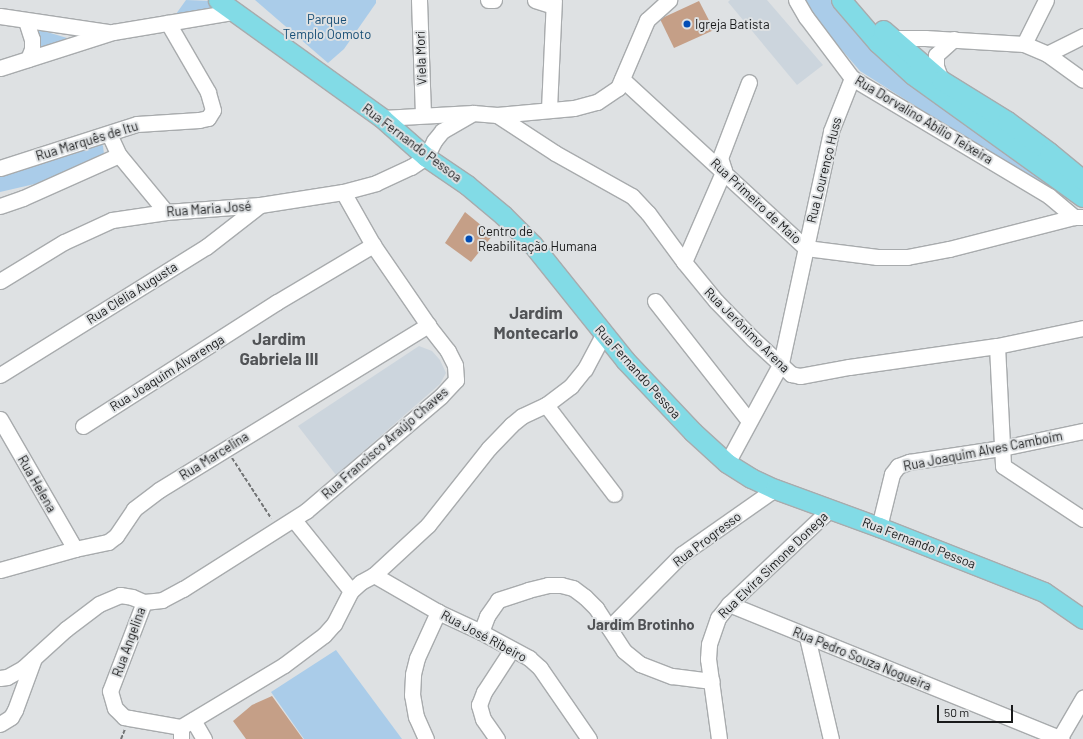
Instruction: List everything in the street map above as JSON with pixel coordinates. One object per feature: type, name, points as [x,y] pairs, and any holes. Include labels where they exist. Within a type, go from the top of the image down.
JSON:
[{"type":"main road","name":"Rua Fernando Pessoa","points":[[218,0],[382,118],[426,157],[468,185],[503,214],[533,245],[603,335],[693,432],[727,463],[751,478],[775,489],[879,527],[1044,592],[1083,619]]},
{"type":"main road","points":[[841,0],[885,41],[941,80],[1007,122],[1049,152],[1083,180]]},
{"type":"main road","points":[[858,0],[885,41],[913,75],[1083,197]]},
{"type":"street","name":"Viela Mori","points":[[419,0],[423,115]]},
{"type":"street","points":[[488,0],[494,0]]},
{"type":"street","points":[[535,0],[554,3],[549,109]]},
{"type":"street","points":[[382,118],[472,113],[497,115],[549,109],[574,108],[597,102],[618,88],[647,20],[668,0]]},
{"type":"street","name":"Rua Dorvalino Abílio Teixeira","points":[[796,0],[806,17],[852,78],[1049,196],[1078,217]]},
{"type":"street","points":[[1024,44],[1046,0]]},
{"type":"street","points":[[0,68],[113,32],[233,12]]},
{"type":"street","points":[[0,16],[26,21],[113,32]]},
{"type":"street","points":[[26,21],[32,39],[32,49],[28,59]]},
{"type":"street","name":"Rua Marquês de Itu","points":[[0,168],[137,124],[199,120],[208,118],[214,110],[208,92],[168,23]]},
{"type":"street","points":[[1047,54],[1083,36]]},
{"type":"street","points":[[941,80],[936,66],[936,55],[954,39]]},
{"type":"street","points":[[885,41],[954,39],[1024,44],[1047,54],[1083,80]]},
{"type":"street","name":"Rua Lourenço Huss","points":[[727,463],[781,363],[806,248],[817,188],[831,131],[852,78]]},
{"type":"street","name":"Rua Primeiro de Maio","points":[[622,79],[724,170],[806,248],[877,257],[907,257],[949,249],[1078,217]]},
{"type":"street","points":[[684,262],[724,170],[720,158],[749,82]]},
{"type":"street","points":[[426,157],[434,141],[442,131],[472,113]]},
{"type":"street","name":"Rua Jerônimo Arena","points":[[497,115],[555,153],[632,196],[648,213],[716,302],[753,340],[781,363],[791,374],[800,376],[849,367],[997,346],[1083,328]]},
{"type":"street","points":[[109,134],[119,155],[166,212]]},
{"type":"street","points":[[0,206],[23,198],[119,155]]},
{"type":"street","name":"Rua Maria José","points":[[0,281],[64,242],[112,220],[166,212],[260,206],[344,192],[376,182],[411,166],[426,157]]},
{"type":"street","name":"Rua Francisco Araújo Chaves","points":[[144,602],[162,600],[170,596],[294,520],[345,480],[441,396],[456,380],[455,364],[448,351],[428,325],[374,245],[344,192]]},
{"type":"street","name":"Rua Clélia Augusta","points":[[0,375],[206,247],[260,206]]},
{"type":"street","name":"Rua Joaquim Alvarenga","points":[[83,426],[277,302],[374,245]]},
{"type":"street","points":[[655,301],[749,421]]},
{"type":"street","name":"Rua Marcelina","points":[[0,570],[75,549],[108,542],[116,536],[134,509],[145,499],[428,325]]},
{"type":"street","points":[[204,739],[185,728],[284,665],[324,635],[334,624],[351,591],[361,582],[374,575],[428,524],[489,448],[511,425],[522,416],[546,405],[571,386],[586,369],[603,335]]},
{"type":"street","points":[[997,346],[1002,466],[1083,519]]},
{"type":"street","points":[[546,405],[614,494]]},
{"type":"street","name":"Rua Helena","points":[[0,419],[75,549]]},
{"type":"street","name":"Rua Joaquim Alves Camboim","points":[[879,527],[892,474],[898,466],[909,462],[1002,448],[1083,431]]},
{"type":"street","name":"Rua Progresso","points":[[609,628],[682,554],[775,489]]},
{"type":"street","name":"Rua Elvira Simone Donega","points":[[719,739],[708,660],[709,644],[718,618],[730,604],[830,510]]},
{"type":"street","points":[[294,520],[351,591]]},
{"type":"street","name":"Rua José Ribeiro","points":[[374,575],[438,612],[481,632],[529,658],[540,668],[589,739]]},
{"type":"street","points":[[481,632],[489,612],[498,600],[548,585],[561,585],[573,588],[585,597],[596,608],[624,651],[640,664],[672,676],[712,681]]},
{"type":"street","name":"Rua Angelina","points":[[0,678],[7,677],[23,668],[35,655],[99,604],[120,595],[127,596],[144,602],[110,691],[115,708],[124,717],[185,728]]},
{"type":"street","name":"Rua Pedro Souza Nogueira","points":[[730,604],[807,637],[1060,739]]},
{"type":"street","points":[[426,739],[416,717],[412,695],[413,674],[418,658],[438,612]]},
{"type":"street","points":[[807,637],[831,739]]},
{"type":"street","points":[[497,739],[484,718],[479,705],[481,698],[512,649]]},
{"type":"street","points":[[0,724],[11,717],[15,710],[35,655]]},
{"type":"street","points":[[1060,739],[1083,698]]},
{"type":"path","points":[[226,448],[278,530]]},
{"type":"shaded area","points":[[730,0],[767,0],[823,65],[797,85],[728,2]]},
{"type":"shaded area","points":[[419,346],[432,351],[440,360],[446,373],[440,384],[336,475],[298,426]]},
{"type":"green space","points":[[186,0],[211,1],[217,10],[176,14]]},
{"type":"green space","name":"Parque Templo Oomoto","points":[[255,0],[376,0],[376,3],[344,49],[328,63]]},
{"type":"green space","points":[[805,0],[832,0],[1070,195],[1065,198],[993,155],[860,71],[816,20]]},
{"type":"green space","points":[[37,29],[67,38],[59,48],[40,50],[36,39]]},
{"type":"green space","points":[[99,141],[103,146],[104,154],[39,183],[0,192],[0,171]]},
{"type":"green space","points":[[336,650],[402,739],[304,739],[271,692]]},
{"type":"building","name":"Igreja Batista","points":[[699,1],[714,30],[674,48],[660,19]]},
{"type":"building","name":"Centro de Reabilitação Humana","points":[[465,212],[493,235],[471,262],[445,243]]},
{"type":"building","points":[[272,696],[303,739],[246,739],[233,721],[252,705]]},
{"type":"place","name":"Igreja Batista","points":[[687,24]]},
{"type":"place","name":"Centro de Reabilitação Humana","points":[[469,239]]},
{"type":"district","name":"Jardim Montecarlo","points":[[536,323]]},
{"type":"district","name":"Jardim Gabriela III","points":[[279,349]]},
{"type":"district","name":"Jardim Brotinho","points":[[641,625]]}]
